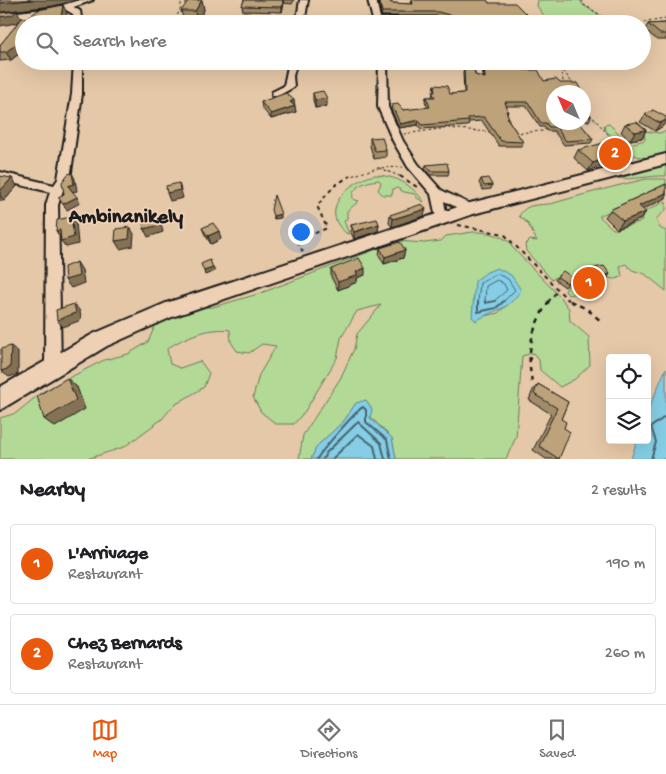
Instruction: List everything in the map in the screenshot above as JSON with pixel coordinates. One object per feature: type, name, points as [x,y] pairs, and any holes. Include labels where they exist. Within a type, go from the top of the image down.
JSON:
[{"type":"main road","points":[[16,15],[69,8],[88,0]]},
{"type":"main road","points":[[0,17],[15,15]]},
{"type":"main road","points":[[0,399],[100,340],[133,324],[470,209],[658,161]]},
{"type":"street","points":[[301,15],[304,0]]},
{"type":"street","points":[[372,0],[375,15]]},
{"type":"street","points":[[69,8],[78,15]]},
{"type":"street","points":[[36,15],[40,12]]},
{"type":"street","points":[[53,368],[52,205],[56,190],[64,180],[77,94],[78,70]]},
{"type":"street","points":[[275,94],[289,87],[291,70]]},
{"type":"street","points":[[382,70],[383,107],[394,134],[414,167],[437,193],[470,209]]},
{"type":"street","points":[[478,70],[480,79]]},
{"type":"street","points":[[0,176],[56,190]]},
{"type":"street","points":[[437,193],[445,217]]},
{"type":"path","points":[[177,15],[181,0]]},
{"type":"path","points":[[582,0],[584,5],[601,15]]},
{"type":"path","points":[[651,21],[666,19]]},
{"type":"path","points":[[560,70],[564,85]]},
{"type":"path","points":[[562,70],[575,85]]},
{"type":"path","points":[[591,116],[617,144]]},
{"type":"path","points":[[511,132],[543,131],[549,127],[544,121]]},
{"type":"path","points":[[394,134],[446,128],[493,131]]},
{"type":"path","points":[[624,150],[658,161]]},
{"type":"path","points":[[377,167],[399,175],[422,191]]},
{"type":"path","points":[[309,263],[297,241],[327,228],[317,210],[319,204],[337,184],[351,174],[366,168],[414,167]]},
{"type":"path","points":[[445,217],[464,228],[492,229],[504,234],[567,299],[587,309],[602,322]]},
{"type":"path","points":[[532,382],[528,366],[532,339],[540,312],[558,290]]},
{"type":"shaded area","points":[[277,0],[301,1],[298,15],[275,15]]},
{"type":"green space","points":[[538,0],[580,0],[583,5],[599,15],[543,15],[537,6]]},
{"type":"green space","points":[[609,124],[630,144],[645,140],[644,131],[659,133],[666,131],[666,154],[645,157],[631,154],[605,130],[604,125]]},
{"type":"green space","points":[[666,164],[666,176],[619,178]]},
{"type":"green space","points":[[375,175],[390,177],[403,182],[414,190],[424,202],[417,198],[415,194],[404,192],[397,188],[393,189],[392,195],[383,195],[378,190],[381,183],[379,180],[365,183],[354,191],[353,199],[359,201],[347,211],[347,219],[344,221],[349,234],[346,233],[338,224],[335,215],[340,197],[356,183]]},
{"type":"green space","points":[[646,179],[666,179],[666,187],[599,216],[613,229],[617,229],[642,221],[641,216],[644,212],[666,201],[666,210],[656,219],[660,228],[666,231],[666,291],[645,274],[632,270],[626,264],[620,266],[622,276],[616,279],[596,274],[573,279],[580,288],[579,293],[568,295],[565,291],[571,280],[560,274],[552,280],[526,251],[525,245],[530,240],[537,241],[528,224],[519,216],[527,208],[534,205],[554,203]]},
{"type":"green space","points":[[484,232],[507,240],[562,299],[569,309],[570,321],[589,337],[590,365],[575,379],[560,387],[540,370],[539,360],[533,353],[522,356],[516,437],[506,459],[396,459],[392,438],[356,403],[344,421],[317,446],[311,459],[299,459],[303,435],[340,379],[354,349],[357,334],[381,305],[357,311],[341,338],[337,358],[305,411],[294,424],[276,424],[261,412],[253,397],[259,375],[276,346],[262,344],[249,353],[237,351],[231,342],[230,330],[222,329],[189,337],[167,349],[170,364],[180,368],[200,361],[209,373],[204,387],[173,406],[162,419],[124,447],[87,459],[0,459],[0,418],[16,413],[42,392],[63,381],[104,360],[128,354],[148,342],[157,321],[179,307],[213,307],[258,294],[398,241],[424,243],[441,241],[446,236]],"holes":[[[474,295],[516,297],[498,313],[484,316],[473,299]]]},
{"type":"water","points":[[497,268],[511,275],[521,290],[510,303],[476,321],[472,317],[475,281],[487,272]]},
{"type":"water","points":[[666,368],[666,459],[631,459],[636,444],[651,444],[651,404]]},
{"type":"water","points":[[366,400],[372,409],[370,418],[392,438],[396,459],[311,459],[317,446],[344,421],[356,403]]},
{"type":"building","points":[[0,0],[31,0],[0,3]]},
{"type":"building","points":[[202,0],[195,11],[181,11],[188,1]]},
{"type":"building","points":[[244,0],[283,0],[282,7],[242,6]]},
{"type":"building","points":[[379,0],[389,0],[391,3],[413,4],[412,0],[487,0],[489,3],[515,3],[527,15],[449,15],[438,12],[382,12]]},
{"type":"building","points":[[63,5],[61,15],[31,15],[38,10]]},
{"type":"building","points":[[17,11],[12,15],[0,17],[0,13]]},
{"type":"building","points":[[666,23],[666,34],[660,34],[651,26],[651,24]]},
{"type":"building","points":[[15,27],[15,45],[6,52],[0,52],[0,45]]},
{"type":"building","points":[[464,70],[474,70],[475,75],[485,78],[485,70],[538,70],[544,81],[556,79],[560,83],[577,83],[578,85],[546,85],[546,123],[541,123],[528,102],[505,102],[509,118],[507,118],[523,142],[501,141],[484,117],[468,118],[469,121],[422,125],[419,120],[400,124],[392,105],[398,104],[403,110],[430,107],[426,97],[435,97],[432,92],[435,92],[434,85],[447,86],[450,94],[465,93]]},
{"type":"building","points":[[323,91],[327,98],[315,100],[313,93]]},
{"type":"building","points":[[286,93],[294,100],[290,102],[295,106],[271,114],[261,102]]},
{"type":"building","points":[[653,110],[666,117],[666,120],[660,123],[645,115]]},
{"type":"building","points":[[637,122],[646,130],[635,132],[625,124]]},
{"type":"building","points":[[558,130],[586,130],[593,139],[566,141]]},
{"type":"building","points":[[382,137],[386,150],[375,151],[370,138]]},
{"type":"building","points":[[618,139],[631,149],[593,163],[578,150]]},
{"type":"building","points":[[447,163],[449,171],[431,171],[426,165]]},
{"type":"building","points":[[72,173],[74,184],[68,186],[77,197],[63,204],[58,197],[64,194],[62,182],[68,174]]},
{"type":"building","points":[[0,176],[12,178],[0,191]]},
{"type":"building","points":[[488,178],[492,185],[484,186],[481,179]]},
{"type":"building","points":[[179,183],[180,190],[167,193],[166,186]]},
{"type":"building","points":[[666,184],[666,193],[639,206],[646,212],[623,221],[610,210]]},
{"type":"building","points":[[274,195],[281,214],[273,216],[271,210]]},
{"type":"building","points":[[422,204],[426,209],[393,219],[390,215]]},
{"type":"building","points":[[157,213],[160,225],[144,229],[142,217]]},
{"type":"building","points":[[71,217],[74,237],[61,241],[60,230],[56,231],[57,220]]},
{"type":"building","points":[[377,219],[379,224],[354,232],[351,225]]},
{"type":"building","points":[[213,223],[219,231],[208,236],[202,228]]},
{"type":"building","points":[[130,227],[129,239],[115,241],[116,229]]},
{"type":"building","points":[[400,242],[405,250],[385,257],[380,248]]},
{"type":"building","points":[[359,258],[365,268],[356,272],[358,275],[338,282],[331,269]]},
{"type":"building","points":[[210,260],[213,268],[204,271],[201,264]]},
{"type":"building","points":[[77,262],[79,276],[65,280],[64,267]]},
{"type":"building","points":[[604,266],[610,274],[585,280],[579,271]]},
{"type":"building","points":[[563,271],[573,278],[567,283],[557,277]]},
{"type":"building","points":[[74,304],[76,313],[57,320],[56,310]]},
{"type":"building","points":[[11,346],[10,368],[1,371],[1,349]]},
{"type":"building","points":[[67,378],[76,400],[44,419],[37,396]]},
{"type":"building","points":[[538,384],[568,402],[561,419],[566,422],[564,428],[570,432],[559,459],[539,446],[557,408],[534,394]]},
{"type":"place","name":"Chez Bernards","points":[[615,154]]},
{"type":"place","name":"L'Arrivage","points":[[589,283]]},
{"type":"district","name":"Ambinanikely","points":[[126,215]]}]
